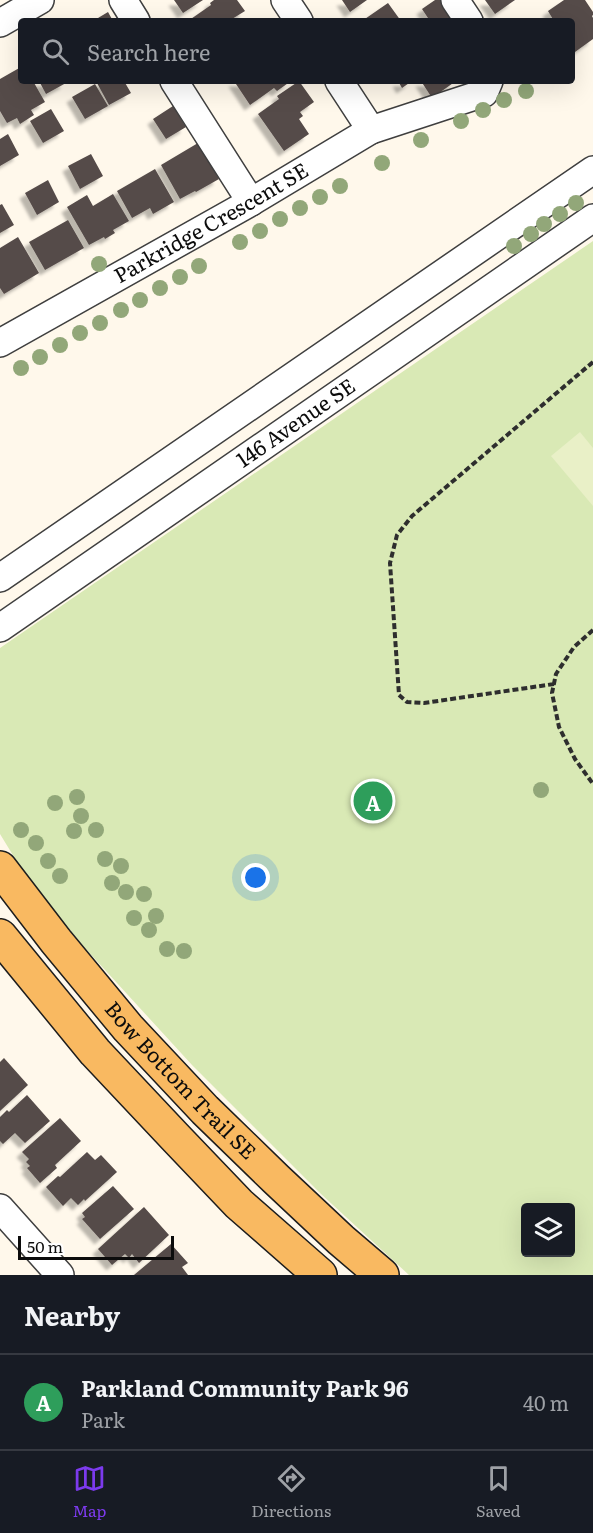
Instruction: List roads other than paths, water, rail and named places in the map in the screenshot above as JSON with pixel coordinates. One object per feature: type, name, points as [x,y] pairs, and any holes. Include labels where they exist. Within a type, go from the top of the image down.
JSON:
[{"type":"main road","name":"Bow Bottom Trail SE","points":[[0,868],[56,941],[136,1037],[205,1110],[268,1171],[382,1275]]},
{"type":"main road","name":"Bow Bottom Trail SE","points":[[0,936],[95,1052],[239,1204],[320,1275]]},
{"type":"street","points":[[0,23],[40,0]]},
{"type":"street","points":[[123,0],[134,18]]},
{"type":"street","points":[[285,0],[297,18]]},
{"type":"street","points":[[455,0],[467,18]]},
{"type":"street","points":[[176,84],[251,202]]},
{"type":"street","points":[[341,84],[371,130]]},
{"type":"street","name":"Parkridge Crescent SE","points":[[0,343],[251,202],[371,130],[484,93],[488,84]]},
{"type":"street","name":"146 Avenue SE","points":[[0,578],[593,170]]},
{"type":"street","name":"146 Avenue SE","points":[[0,628],[593,218]]},
{"type":"street","points":[[0,1208],[60,1275]]},
{"type":"place","name":"Parkland Community Park 96","points":[[373,801]]}]
